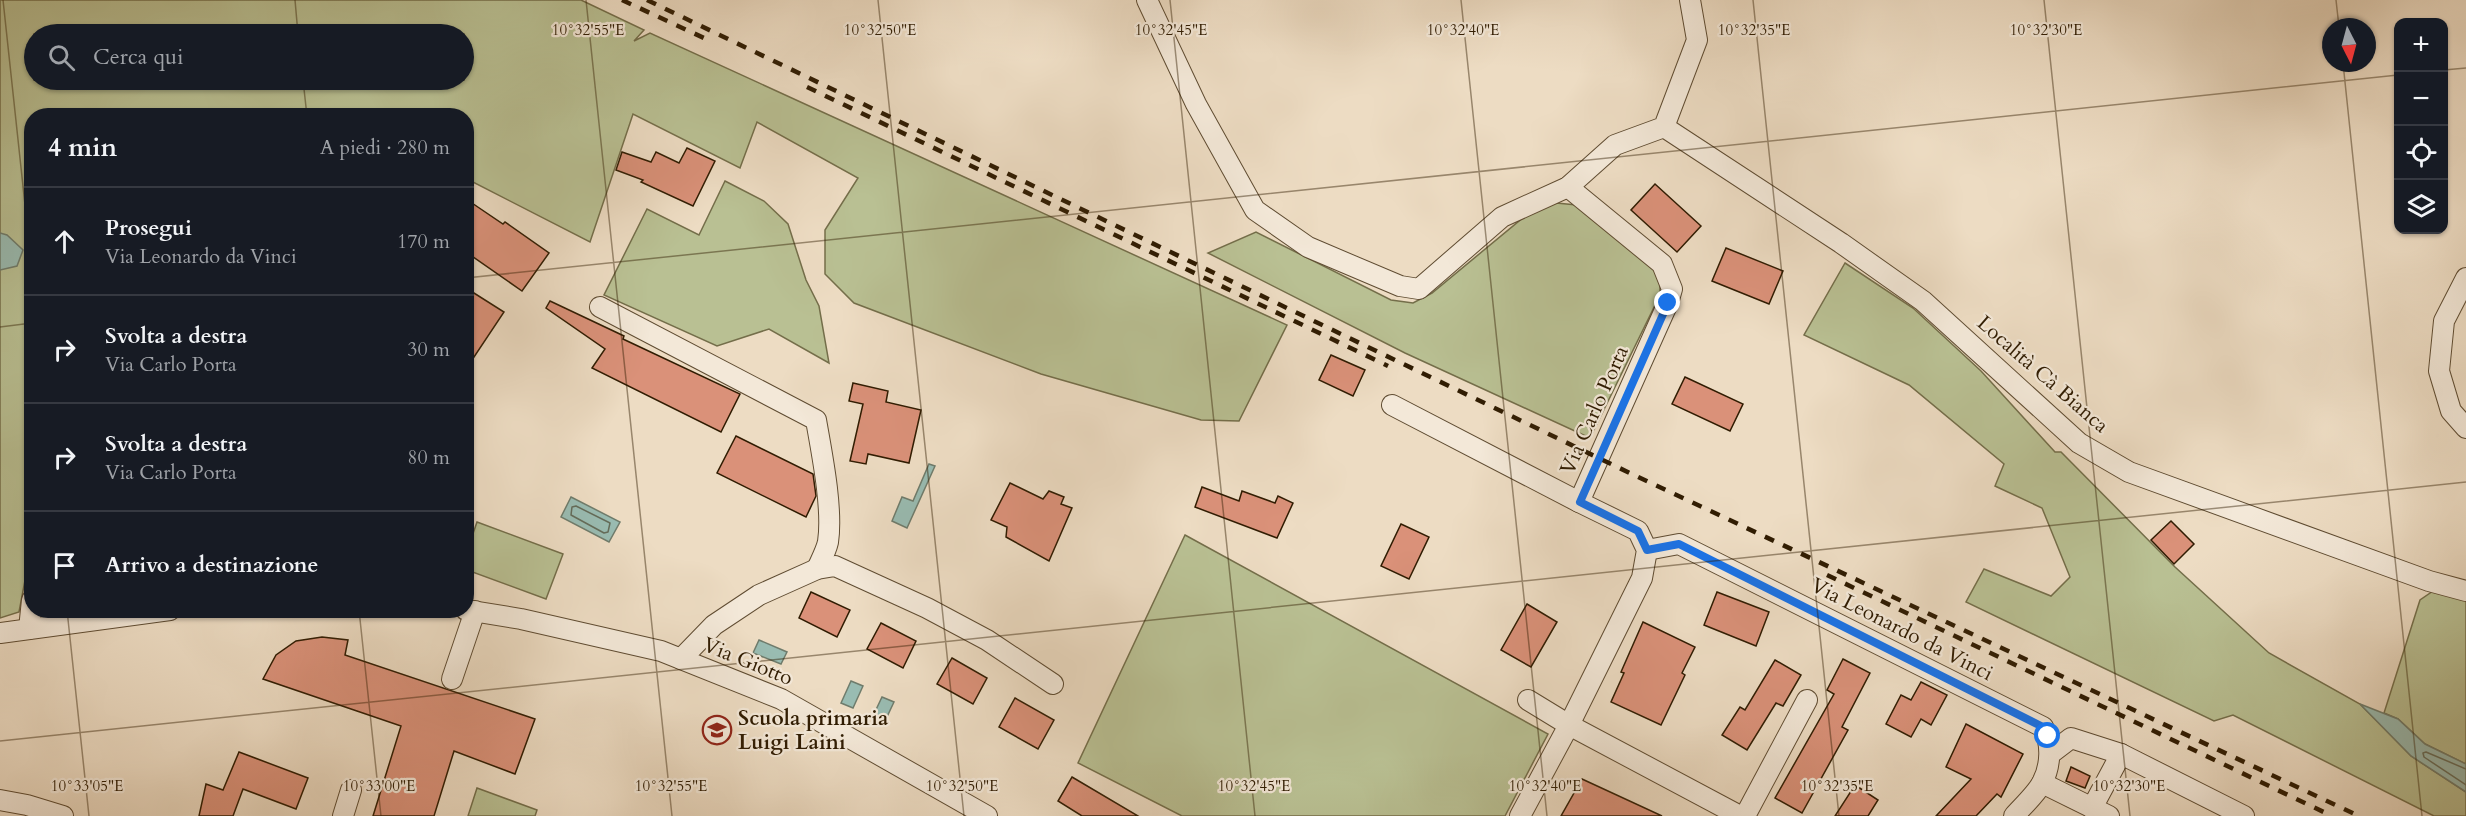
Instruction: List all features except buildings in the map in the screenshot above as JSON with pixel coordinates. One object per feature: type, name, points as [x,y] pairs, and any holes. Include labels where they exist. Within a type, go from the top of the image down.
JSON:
[{"type":"street","points":[[1147,0],[1196,104],[1255,210],[1308,247],[1400,286],[1419,289],[1502,217],[1568,187],[1615,145],[1664,127],[1697,40],[1690,0]]},
{"type":"street","name":"Località Cà Bianca","points":[[1664,127],[1841,243],[1923,301],[2079,443],[2130,472],[2429,581],[2466,591]]},
{"type":"street","name":"Via Carlo Porta","points":[[1568,187],[1662,264],[1672,289],[1668,303],[1580,502],[1638,531],[1647,550]]},
{"type":"street","points":[[2466,278],[2444,321],[2439,371],[2451,411],[2466,428]]},
{"type":"street","points":[[600,307],[816,420],[824,463],[828,525],[828,544],[818,569]]},
{"type":"street","points":[[1392,405],[1580,502]]},
{"type":"street","name":"Via Leonardo da Vinci","points":[[1647,550],[1679,544],[2043,727],[2048,736],[2050,754]]},
{"type":"street","points":[[1520,816],[1569,724],[1641,578],[1647,550]]},
{"type":"street","points":[[681,659],[714,625],[759,595],[818,569],[835,566],[927,608],[987,640],[1053,684]]},
{"type":"street","name":"Via Giotto","points":[[474,611],[521,619],[661,651],[782,699],[987,816]]},
{"type":"street","points":[[29,629],[30,618]]},
{"type":"street","points":[[0,633],[111,618]]},
{"type":"street","points":[[452,679],[469,618]]},
{"type":"street","points":[[1528,700],[1740,816]]},
{"type":"street","points":[[1744,816],[1808,700]]},
{"type":"street","points":[[2014,816],[2042,783],[2050,754],[2071,738],[2121,754],[2244,816]]},
{"type":"street","points":[[2042,783],[2101,812],[2121,754]]},
{"type":"street","points":[[343,816],[351,790]]},
{"type":"street","points":[[0,800],[27,805],[63,816]]},
{"type":"green space","points":[[0,0],[581,0],[644,30],[634,41],[650,33],[1287,325],[1239,421],[1201,420],[1041,374],[854,303],[825,274],[825,230],[858,178],[757,122],[740,168],[633,114],[590,242],[474,183],[474,108],[24,108],[24,586],[19,612],[0,618]]},
{"type":"green space","points":[[725,181],[764,201],[788,224],[806,280],[819,306],[829,363],[769,329],[717,346],[604,295],[647,209],[699,235]]},
{"type":"green space","points":[[1556,203],[1577,205],[1653,266],[1660,281],[1660,295],[1590,438],[1405,353],[1208,253],[1256,232],[1391,300],[1413,303],[1432,293],[1530,212]]},
{"type":"green space","points":[[1845,263],[1913,308],[1981,371],[2055,452],[2061,452],[2175,567],[2269,653],[2360,704],[2411,756],[2466,792],[2466,816],[2434,816],[2233,715],[2214,721],[1966,602],[1984,569],[2051,596],[2070,577],[2042,508],[1995,486],[2004,464],[1909,385],[1804,335]]},
{"type":"green space","points":[[477,522],[563,554],[546,599],[474,573],[474,531]]},
{"type":"green space","points":[[1185,535],[1548,734],[1505,816],[1182,816],[1078,763]]},
{"type":"green space","points":[[2436,589],[2466,597],[2466,764],[2425,744],[2398,719],[2384,713],[2420,600]]},
{"type":"green space","points":[[477,788],[537,810],[535,816],[468,816]]},
{"type":"water","points":[[0,233],[7,235],[23,250],[17,266],[0,270]]},
{"type":"water","points":[[929,464],[935,466],[907,528],[892,521],[902,497],[913,501]]},
{"type":"water","points":[[571,497],[620,522],[609,542],[561,517]]},
{"type":"water","points":[[759,640],[787,652],[781,664],[753,653]]},
{"type":"water","points":[[851,681],[863,686],[853,708],[841,703]]},
{"type":"water","points":[[882,697],[894,702],[885,721],[873,716]]},
{"type":"water","points":[[2360,704],[2398,719],[2425,744],[2466,764],[2466,792],[2411,756]]},
{"type":"railway","points":[[622,0],[704,38]]},
{"type":"railway","points":[[647,0],[1636,476],[2359,816]]},
{"type":"railway","points":[[807,87],[1388,366]]},
{"type":"railway","points":[[1827,575],[2332,816]]},
{"type":"place","name":"Scuola primaria Luigi Laini","points":[[717,730]]},
{"type":"route","points":[[1668,303],[1580,502],[1638,531],[1647,550],[1679,544],[2043,727],[2048,736]]}]
